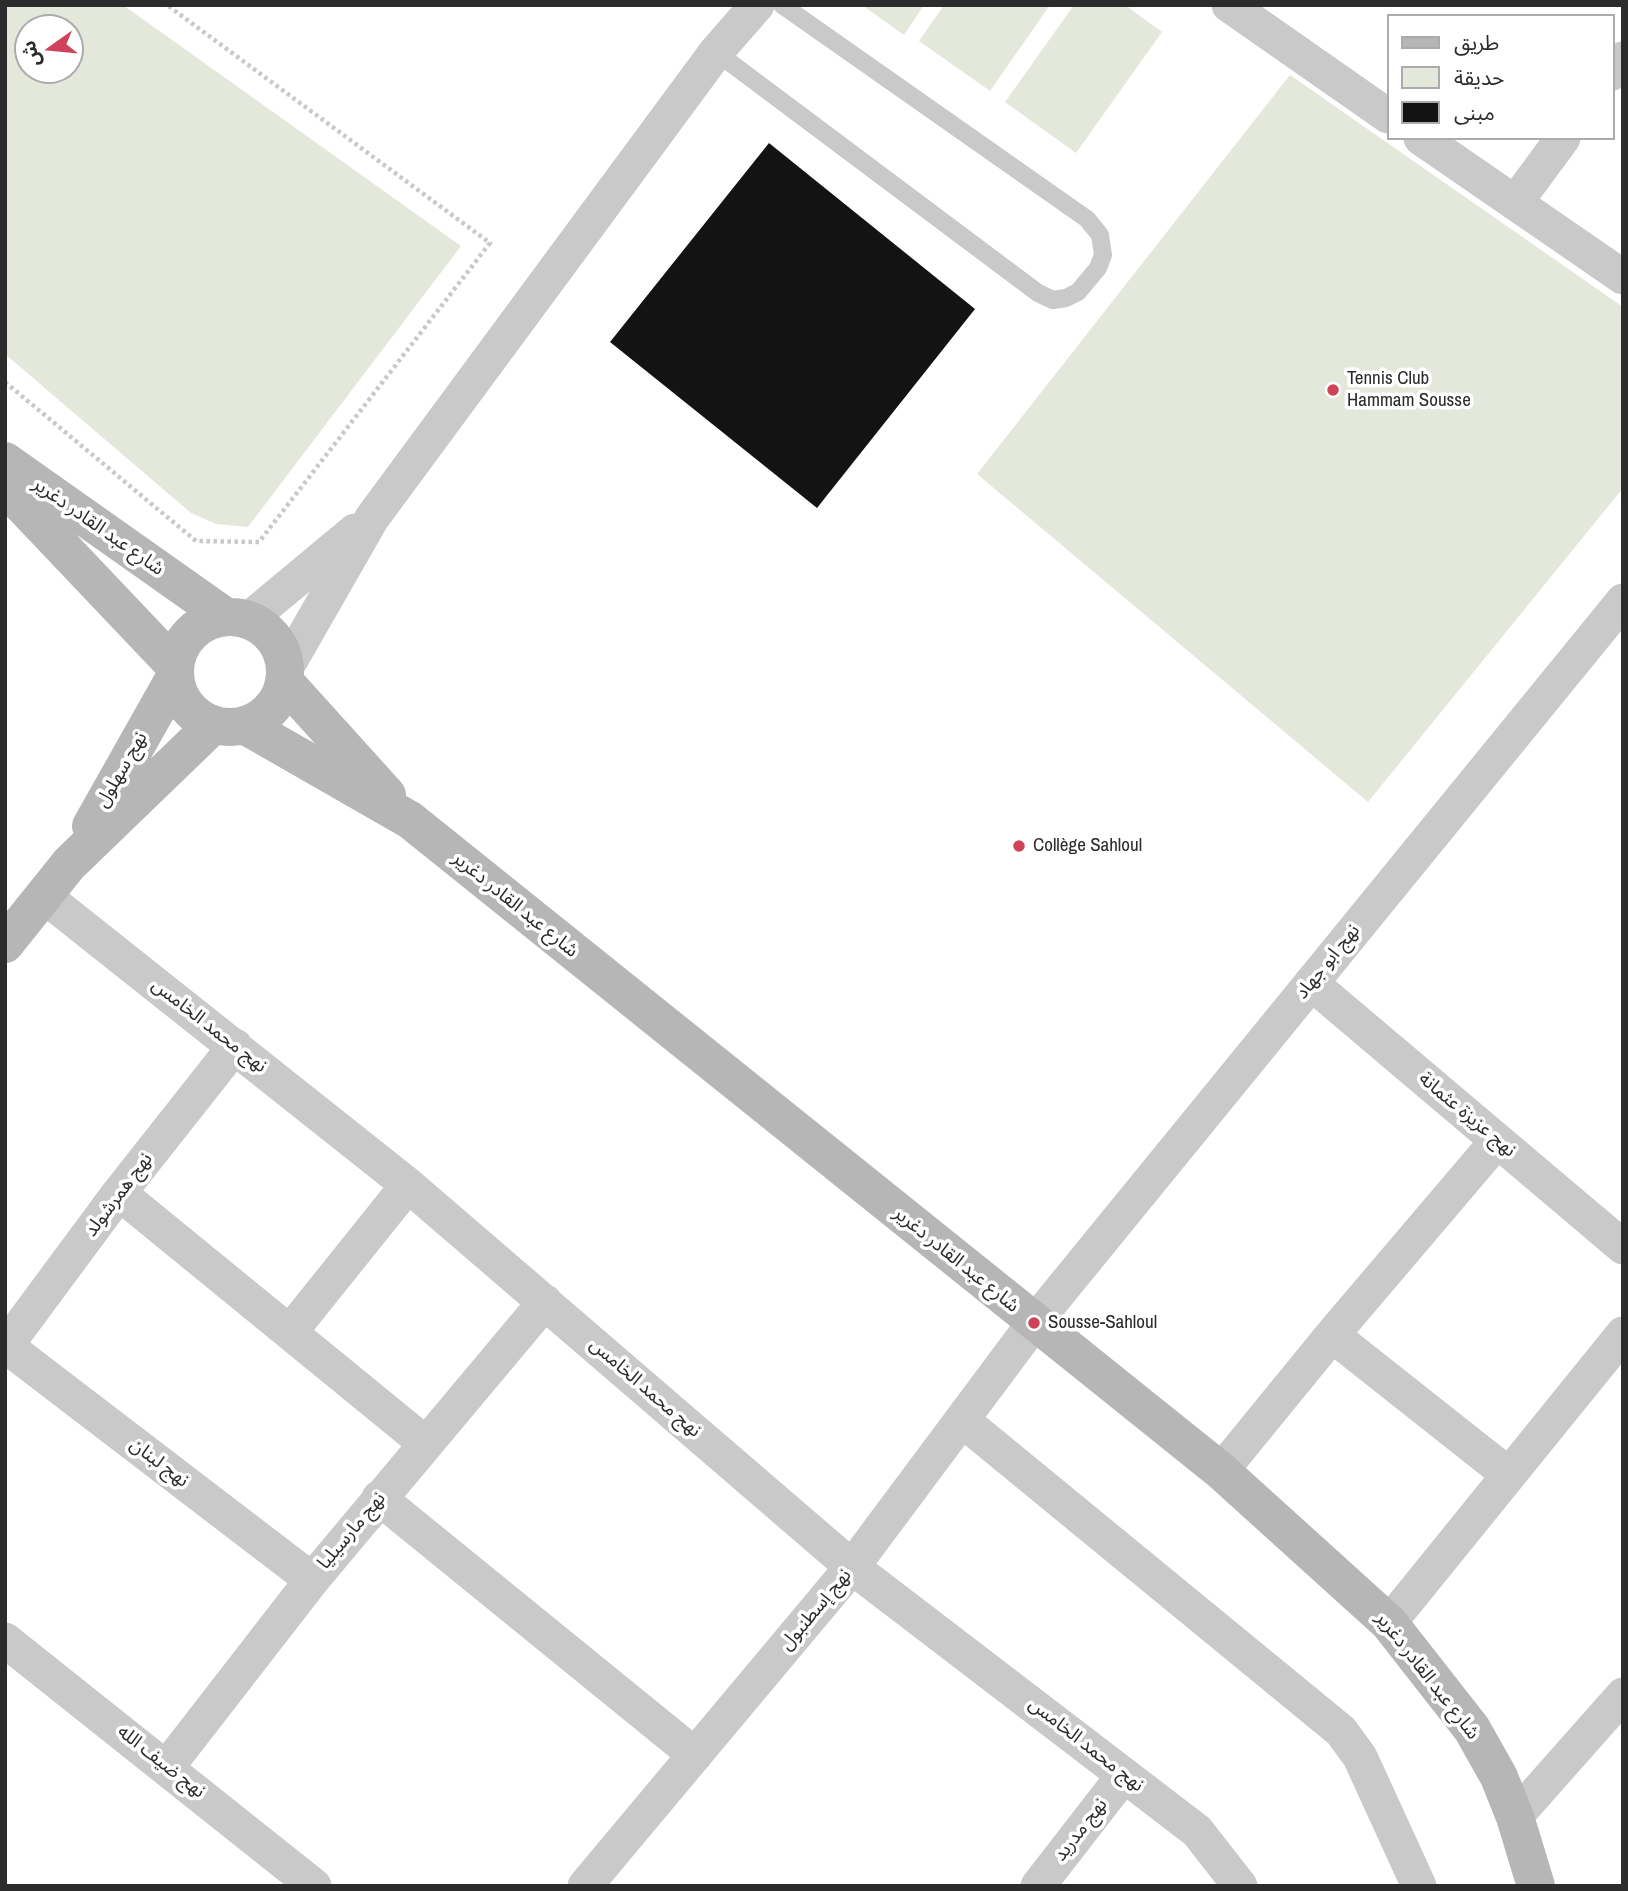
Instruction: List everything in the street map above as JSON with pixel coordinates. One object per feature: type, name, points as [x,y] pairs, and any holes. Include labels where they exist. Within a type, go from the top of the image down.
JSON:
[{"type":"main road","name":"شارع عبد القادر دغرير","points":[[5,461],[237,618]]},
{"type":"main road","name":"شارع عبد القادر دغرير","points":[[5,486],[175,671]]},
{"type":"main road","points":[[237,618],[267,630],[274,638],[284,658],[285,674],[283,690],[272,709],[255,722],[229,725],[194,714],[187,707],[177,687],[175,671],[182,645],[189,636],[206,623],[237,618]]},
{"type":"main road","name":"نهج سهلول","points":[[5,944],[69,864],[175,671]]},
{"type":"main road","name":"شارع عبد القادر دغرير","points":[[285,674],[410,820],[1221,1471],[1389,1623],[1472,1730],[1499,1777],[1515,1817],[1527,1882]]},
{"type":"main road","name":"شارع عبد القادر دغرير","points":[[229,725],[410,820]]},
{"type":"main road","name":"نهج سهلول","points":[[69,864],[229,725]]},
{"type":"street","points":[[285,674],[372,518],[716,52],[757,5]]},
{"type":"street","points":[[1229,5],[1386,115]]},
{"type":"street","points":[[1424,140],[1623,277]]},
{"type":"street","points":[[1515,203],[1562,140]]},
{"type":"street","points":[[237,618],[372,518]]},
{"type":"street","name":"نهج ابو جهاد","points":[[1034,1323],[1623,601]]},
{"type":"street","name":"نهج محمد الخامس","points":[[44,896],[408,1185],[852,1567],[1197,1831],[1240,1886]]},
{"type":"street","name":"نهج عزيزة عثمانة","points":[[1311,984],[1623,1247]]},
{"type":"street","name":"نهج همرشولد","points":[[11,1328],[235,1046]]},
{"type":"street","points":[[1221,1471],[1497,1140]]},
{"type":"street","points":[[290,1332],[408,1185]]},
{"type":"street","points":[[119,1193],[425,1443]]},
{"type":"street","name":"نهج مارسيليا","points":[[167,1767],[312,1580],[545,1301]]},
{"type":"street","name":"نهج إسطنبول","points":[[586,1886],[852,1567],[1034,1323]]},
{"type":"street","name":"نهج لبنان","points":[[11,1328],[312,1580]]},
{"type":"street","points":[[1389,1623],[1623,1334]]},
{"type":"street","points":[[1332,1335],[1509,1475]]},
{"type":"street","points":[[962,1420],[1341,1731],[1360,1757],[1419,1886]]},
{"type":"street","points":[[379,1498],[695,1755]]},
{"type":"street","name":"نهج ضيف الله","points":[[5,1640],[314,1886]]},
{"type":"street","points":[[1515,1817],[1623,1695]]},
{"type":"street","name":"نهج مدريد","points":[[1038,1886],[1124,1775]]},
{"type":"lane","points":[[716,52],[1038,293],[1052,300],[1066,298],[1078,292],[1098,268],[1103,255],[1100,235],[1087,219],[782,5]]},
{"type":"path","points":[[5,382],[196,541],[259,542],[490,243],[167,5]]},
{"type":"green space","points":[[5,5],[123,5],[461,246],[248,527],[216,524],[191,513],[5,354]]},
{"type":"green space","points":[[862,5],[924,5],[904,35]]},
{"type":"green space","points":[[944,5],[1050,5],[990,91],[919,41]]},
{"type":"green space","points":[[1074,5],[1125,5],[1162,32],[1076,153],[1005,102]]},
{"type":"green space","name":"Tennis Club Hammam Sousse","points":[[1290,75],[1623,307],[1623,488],[1368,802],[977,474]]},
{"type":"building","points":[[769,143],[975,309],[817,508],[610,342]]},
{"type":"place","name":"Tennis Club Hammam Sousse","points":[[1333,390]]},
{"type":"place","name":"Collège Sahloul","points":[[1019,846]]},
{"type":"place","name":"Sousse-Sahloul","points":[[1034,1323]]}]
